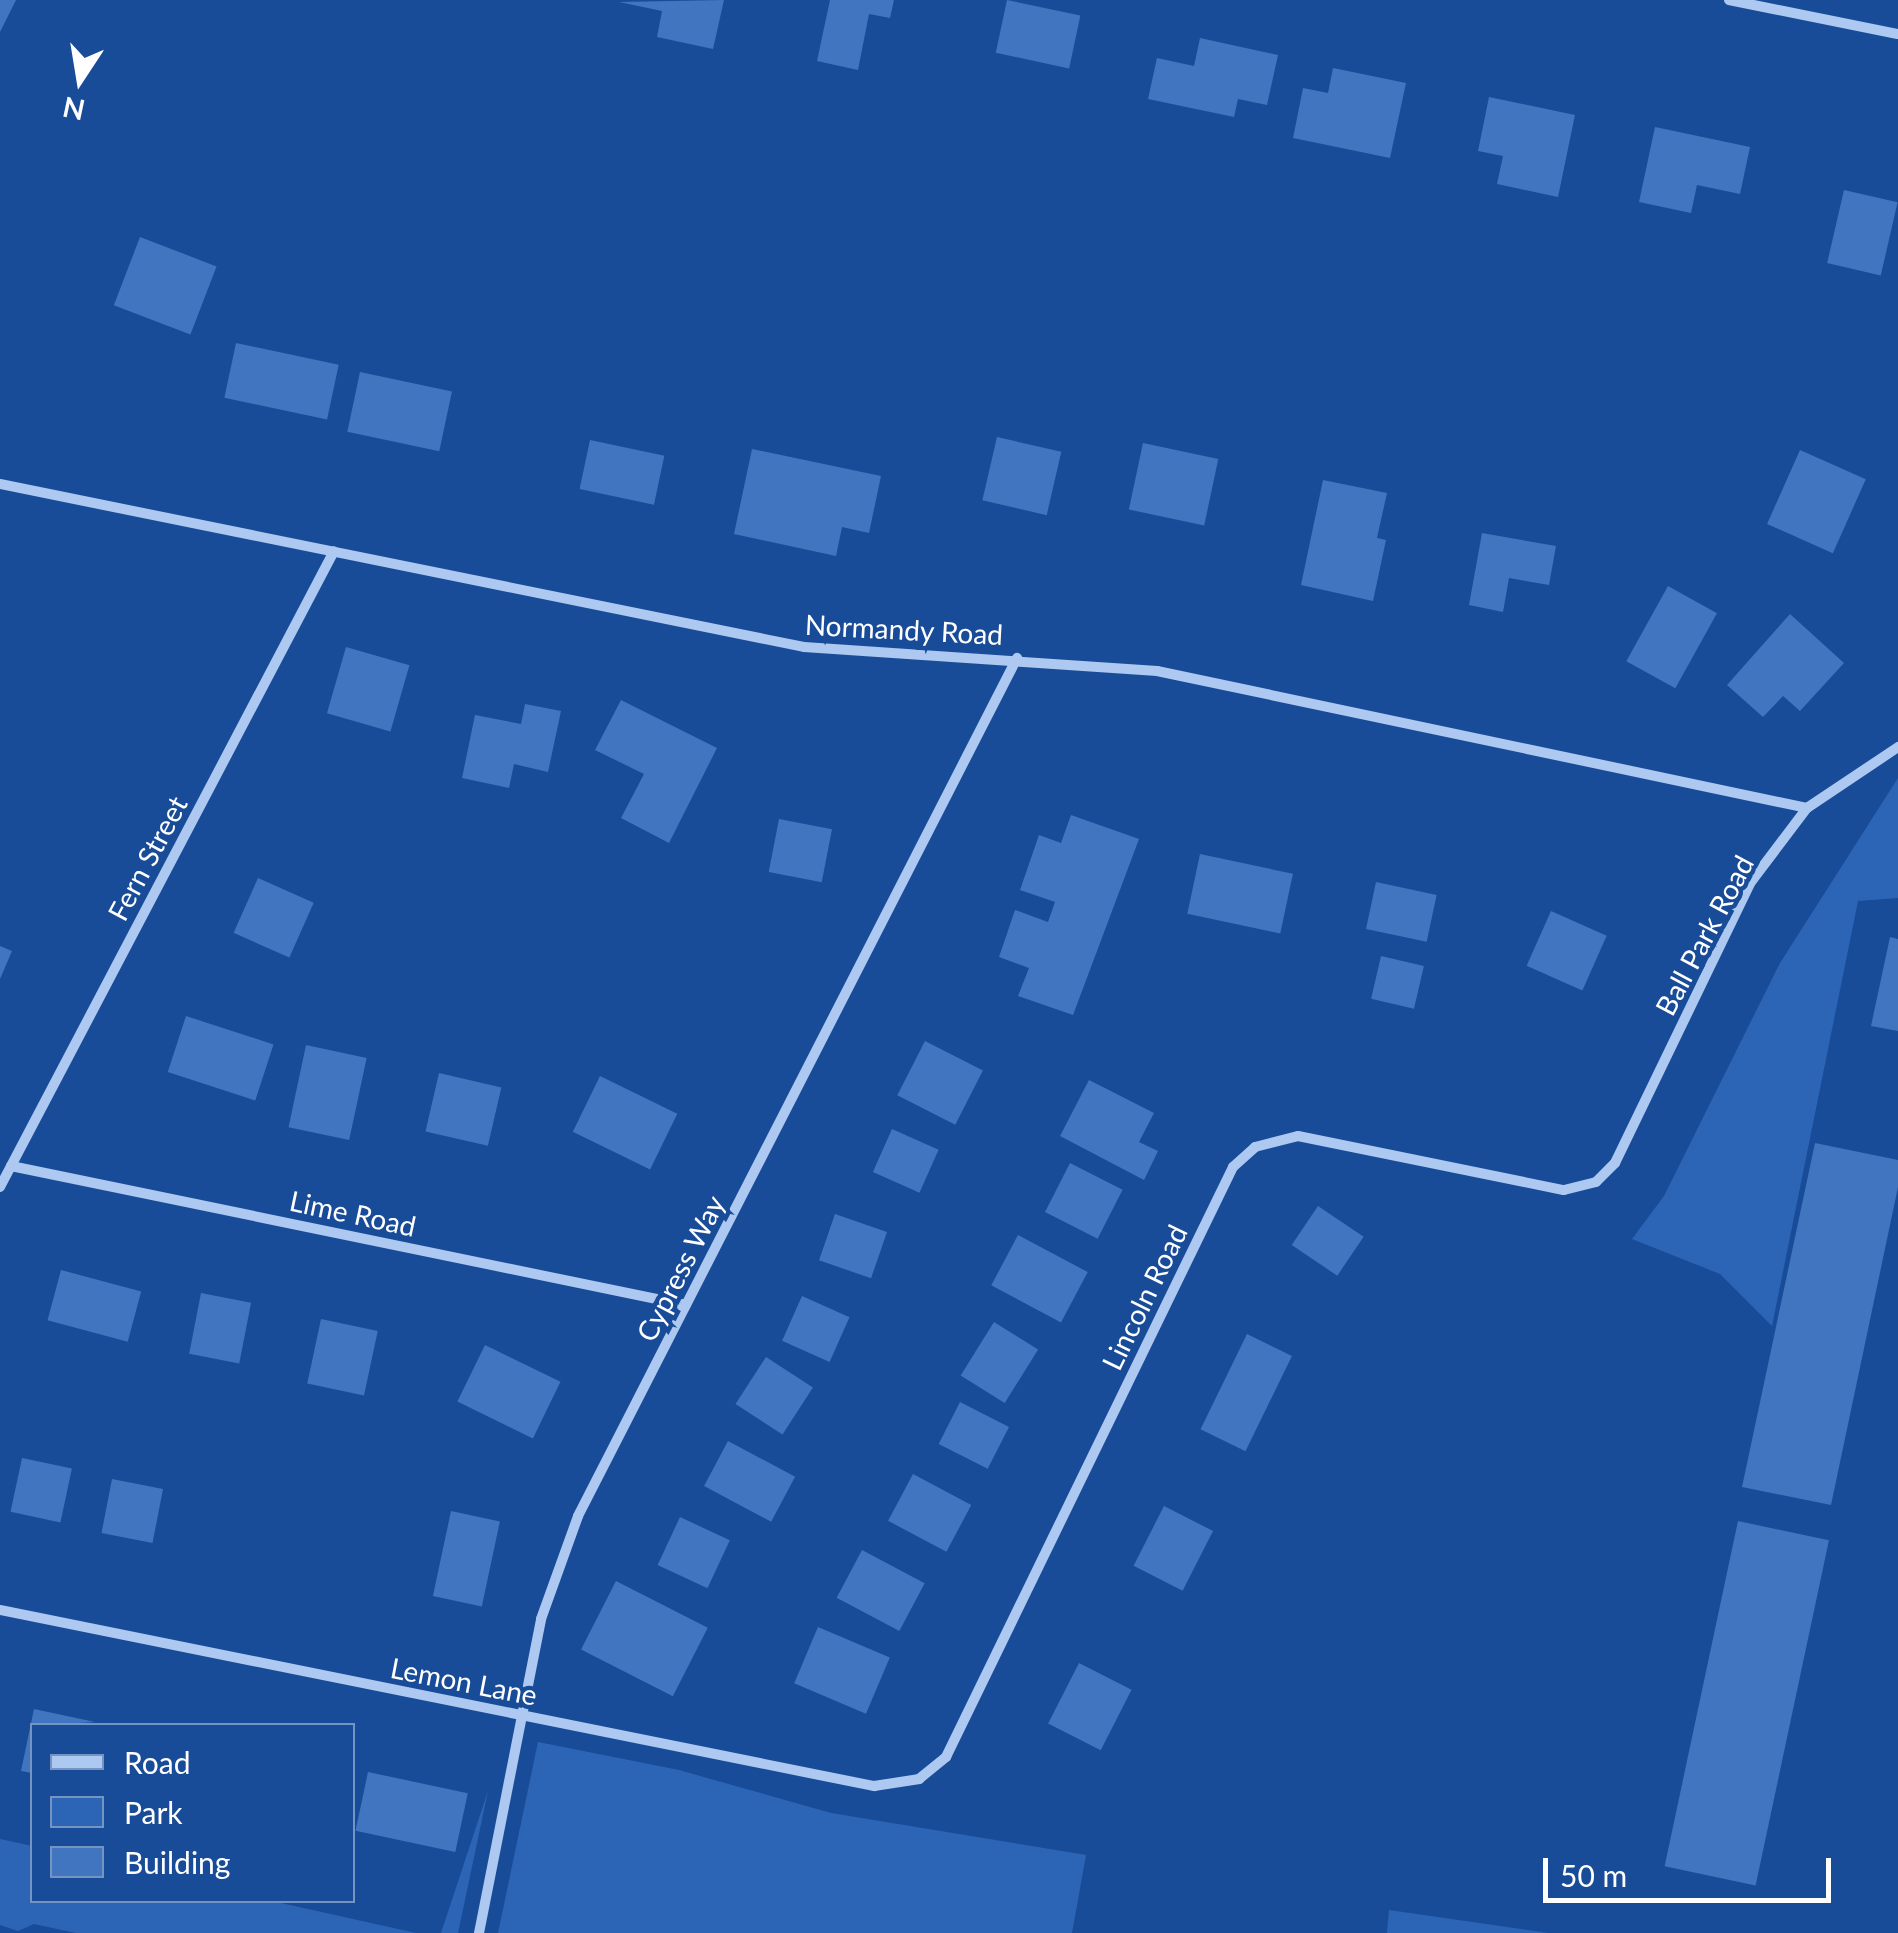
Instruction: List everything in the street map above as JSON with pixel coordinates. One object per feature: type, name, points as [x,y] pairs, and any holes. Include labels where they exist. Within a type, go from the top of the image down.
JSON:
[{"type":"street","points":[[1729,0],[1898,34]]},
{"type":"street","name":"Normandy Road","points":[[0,484],[804,647],[1018,658],[1157,671],[1808,808]]},
{"type":"street","name":"Fern Street","points":[[0,1187],[334,551]]},
{"type":"street","name":"Cypress Way","points":[[479,1933],[541,1619],[578,1516],[1018,658]]},
{"type":"street","name":"Ball Park Road","points":[[1596,1182],[1615,1162],[1752,882],[1808,808],[1898,747]]},
{"type":"street","name":"Lincoln Road","points":[[919,1779],[946,1757],[1232,1166],[1255,1146],[1298,1136],[1564,1190],[1596,1182]]},
{"type":"street","name":"Lime Road","points":[[11,1166],[686,1305]]},
{"type":"street","name":"Lemon Lane","points":[[0,1610],[874,1786],[919,1779]]},
{"type":"green space","points":[[1898,778],[1898,898],[1858,901],[1772,1326],[1720,1274],[1632,1239],[1664,1196],[1780,963]]},
{"type":"green space","points":[[538,1742],[679,1770],[831,1813],[1086,1855],[1072,1933],[498,1933]]},
{"type":"green space","points":[[488,1791],[458,1933],[441,1933]]},
{"type":"green space","points":[[0,1839],[30,1846],[30,1903],[281,1903],[416,1933],[76,1933],[34,1924],[18,1931],[0,1925]]},
{"type":"green space","points":[[1389,1910],[1548,1933],[1387,1933]]},
{"type":"building","points":[[0,0],[16,0],[0,32]]},
{"type":"building","points":[[724,0],[713,49],[657,37],[662,11],[619,2]]},
{"type":"building","points":[[830,0],[894,0],[890,18],[869,14],[858,70],[817,61]]},
{"type":"building","points":[[1007,0],[1080,16],[1069,68],[996,53]]},
{"type":"building","points":[[1200,38],[1278,55],[1267,105],[1238,99],[1234,117],[1148,99],[1157,58],[1194,66]]},
{"type":"building","points":[[1333,68],[1406,83],[1390,158],[1293,138],[1303,88],[1328,93]]},
{"type":"building","points":[[1489,97],[1575,115],[1558,197],[1497,184],[1503,156],[1478,151]]},
{"type":"building","points":[[1655,127],[1750,147],[1740,194],[1697,185],[1691,213],[1639,202]]},
{"type":"building","points":[[1844,190],[1898,202],[1881,275],[1827,263]]},
{"type":"building","points":[[140,237],[217,266],[190,335],[114,305]]},
{"type":"building","points":[[236,343],[339,365],[327,420],[224,398]]},
{"type":"building","points":[[360,372],[452,392],[439,451],[347,432]]},
{"type":"building","points":[[997,437],[1061,452],[1047,515],[982,500]]},
{"type":"building","points":[[590,440],[664,456],[654,505],[580,489]]},
{"type":"building","points":[[1143,443],[1218,459],[1204,526],[1129,510]]},
{"type":"building","points":[[752,449],[881,476],[869,533],[842,527],[836,556],[734,534]]},
{"type":"building","points":[[1800,450],[1866,479],[1833,553],[1767,524]]},
{"type":"building","points":[[1323,480],[1387,493],[1377,538],[1386,540],[1373,601],[1301,585]]},
{"type":"building","points":[[1482,533],[1556,546],[1549,585],[1509,578],[1503,612],[1469,605]]},
{"type":"building","points":[[1668,586],[1717,613],[1675,688],[1626,661]]},
{"type":"building","points":[[1790,614],[1844,663],[1800,711],[1783,696],[1763,717],[1727,685]]},
{"type":"building","points":[[346,647],[409,665],[390,732],[327,713]]},
{"type":"building","points":[[621,700],[717,748],[669,843],[621,818],[644,774],[595,750]]},
{"type":"building","points":[[525,704],[561,711],[548,772],[514,764],[509,788],[462,778],[475,715],[521,724]]},
{"type":"building","points":[[1071,815],[1139,839],[1073,1015],[1018,996],[1029,968],[999,957],[1015,910],[1048,922],[1055,902],[1020,890],[1039,835],[1061,843]]},
{"type":"building","points":[[779,819],[832,829],[822,882],[769,872]]},
{"type":"building","points":[[1200,854],[1293,874],[1280,933],[1187,914]]},
{"type":"building","points":[[258,878],[314,903],[289,958],[234,933]]},
{"type":"building","points":[[1376,882],[1437,895],[1427,942],[1366,929]]},
{"type":"building","points":[[1551,911],[1607,936],[1582,991],[1527,966]]},
{"type":"building","points":[[1890,937],[1898,939],[1898,1031],[1871,1026]]},
{"type":"building","points":[[0,946],[12,951],[0,979]]},
{"type":"building","points":[[1381,956],[1424,966],[1414,1009],[1371,999]]},
{"type":"building","points":[[186,1016],[273,1044],[255,1101],[168,1072]]},
{"type":"building","points":[[925,1041],[983,1071],[955,1125],[897,1095]]},
{"type":"building","points":[[306,1045],[367,1058],[349,1140],[289,1127]]},
{"type":"building","points":[[439,1073],[501,1087],[488,1146],[426,1131]]},
{"type":"building","points":[[600,1076],[677,1114],[650,1169],[573,1132]]},
{"type":"building","points":[[1089,1080],[1154,1113],[1139,1142],[1158,1151],[1144,1180],[1060,1136]]},
{"type":"building","points":[[892,1129],[939,1150],[919,1193],[873,1172]]},
{"type":"building","points":[[1815,1143],[1898,1160],[1898,1187],[1831,1505],[1742,1487]]},
{"type":"building","points":[[1070,1163],[1123,1190],[1098,1239],[1045,1212]]},
{"type":"building","points":[[1318,1206],[1364,1237],[1337,1276],[1292,1245]]},
{"type":"building","points":[[835,1214],[887,1232],[871,1278],[819,1260]]},
{"type":"building","points":[[1018,1235],[1088,1272],[1061,1322],[991,1285]]},
{"type":"building","points":[[61,1270],[141,1291],[128,1342],[48,1320]]},
{"type":"building","points":[[201,1293],[251,1303],[239,1364],[189,1354]]},
{"type":"building","points":[[802,1296],[850,1317],[830,1362],[782,1341]]},
{"type":"building","points":[[321,1319],[378,1331],[364,1396],[307,1384]]},
{"type":"building","points":[[994,1322],[1038,1350],[1005,1403],[961,1375]]},
{"type":"building","points":[[1247,1334],[1292,1356],[1245,1451],[1201,1429]]},
{"type":"building","points":[[485,1345],[560,1382],[533,1438],[457,1402]]},
{"type":"building","points":[[766,1357],[813,1387],[782,1434],[736,1404]]},
{"type":"building","points":[[960,1402],[1009,1427],[988,1469],[939,1444]]},
{"type":"building","points":[[728,1441],[795,1477],[771,1522],[704,1486]]},
{"type":"building","points":[[22,1458],[72,1469],[60,1522],[11,1512]]},
{"type":"building","points":[[913,1474],[971,1505],[946,1552],[888,1521]]},
{"type":"building","points":[[112,1479],[163,1489],[153,1543],[102,1533]]},
{"type":"building","points":[[1164,1506],[1213,1531],[1183,1591],[1134,1566]]},
{"type":"building","points":[[451,1511],[500,1521],[482,1606],[433,1596]]},
{"type":"building","points":[[680,1517],[730,1540],[707,1588],[658,1565]]},
{"type":"building","points":[[1738,1521],[1829,1540],[1756,1886],[1665,1866]]},
{"type":"building","points":[[862,1550],[925,1583],[899,1631],[837,1598]]},
{"type":"building","points":[[616,1581],[708,1628],[673,1696],[581,1650]]},
{"type":"building","points":[[818,1627],[890,1657],[866,1714],[794,1683]]},
{"type":"building","points":[[1079,1663],[1132,1690],[1101,1750],[1048,1724]]},
{"type":"building","points":[[34,1709],[95,1722],[79,1723],[31,1723]]},
{"type":"building","points":[[30,1728],[30,1773],[21,1771]]},
{"type":"building","points":[[368,1772],[468,1793],[455,1852],[356,1831]]}]
